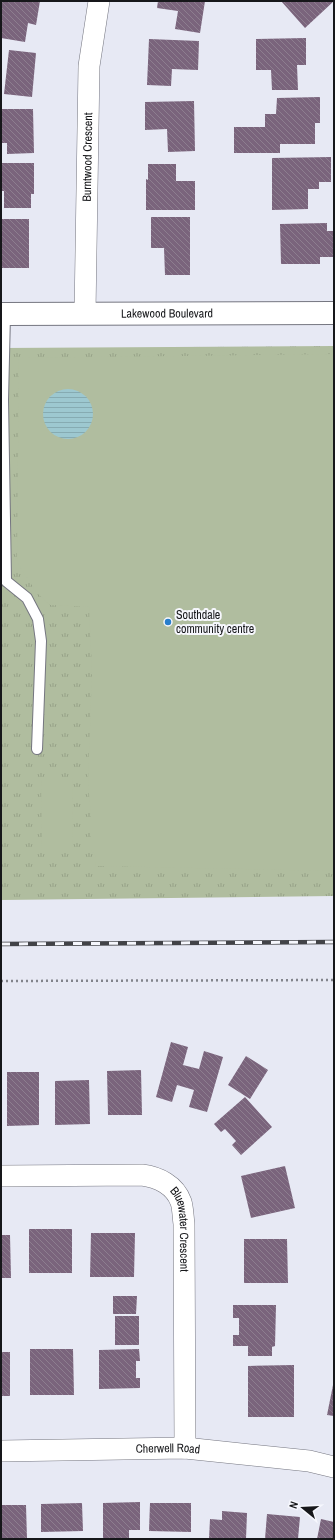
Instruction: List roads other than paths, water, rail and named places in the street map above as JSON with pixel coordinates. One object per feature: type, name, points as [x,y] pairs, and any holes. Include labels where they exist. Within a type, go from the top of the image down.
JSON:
[{"type":"street","name":"Burntwood Crescent","points":[[85,313],[89,66],[99,1]]},
{"type":"street","name":"Lakewood Boulevard","points":[[3,314],[334,312]]},
{"type":"street","name":"Bluewater Crescent","points":[[1,1176],[142,1175],[155,1177],[172,1188],[181,1202],[184,1224],[185,1448]]},
{"type":"street","name":"Cherwell Road","points":[[1,1451],[185,1448],[309,1461],[334,1467]]},
{"type":"lane","points":[[3,314],[6,581],[27,598],[38,619],[41,641],[37,749]]},
{"type":"water","points":[[63,389],[73,389],[86,396],[93,409],[93,419],[86,432],[73,439],[63,439],[54,435],[47,428],[43,419],[43,409],[47,400],[54,393]]},
{"type":"railway","points":[[1,944],[334,942]]},
{"type":"place","name":"Southdale community centre","points":[[168,622]]}]
